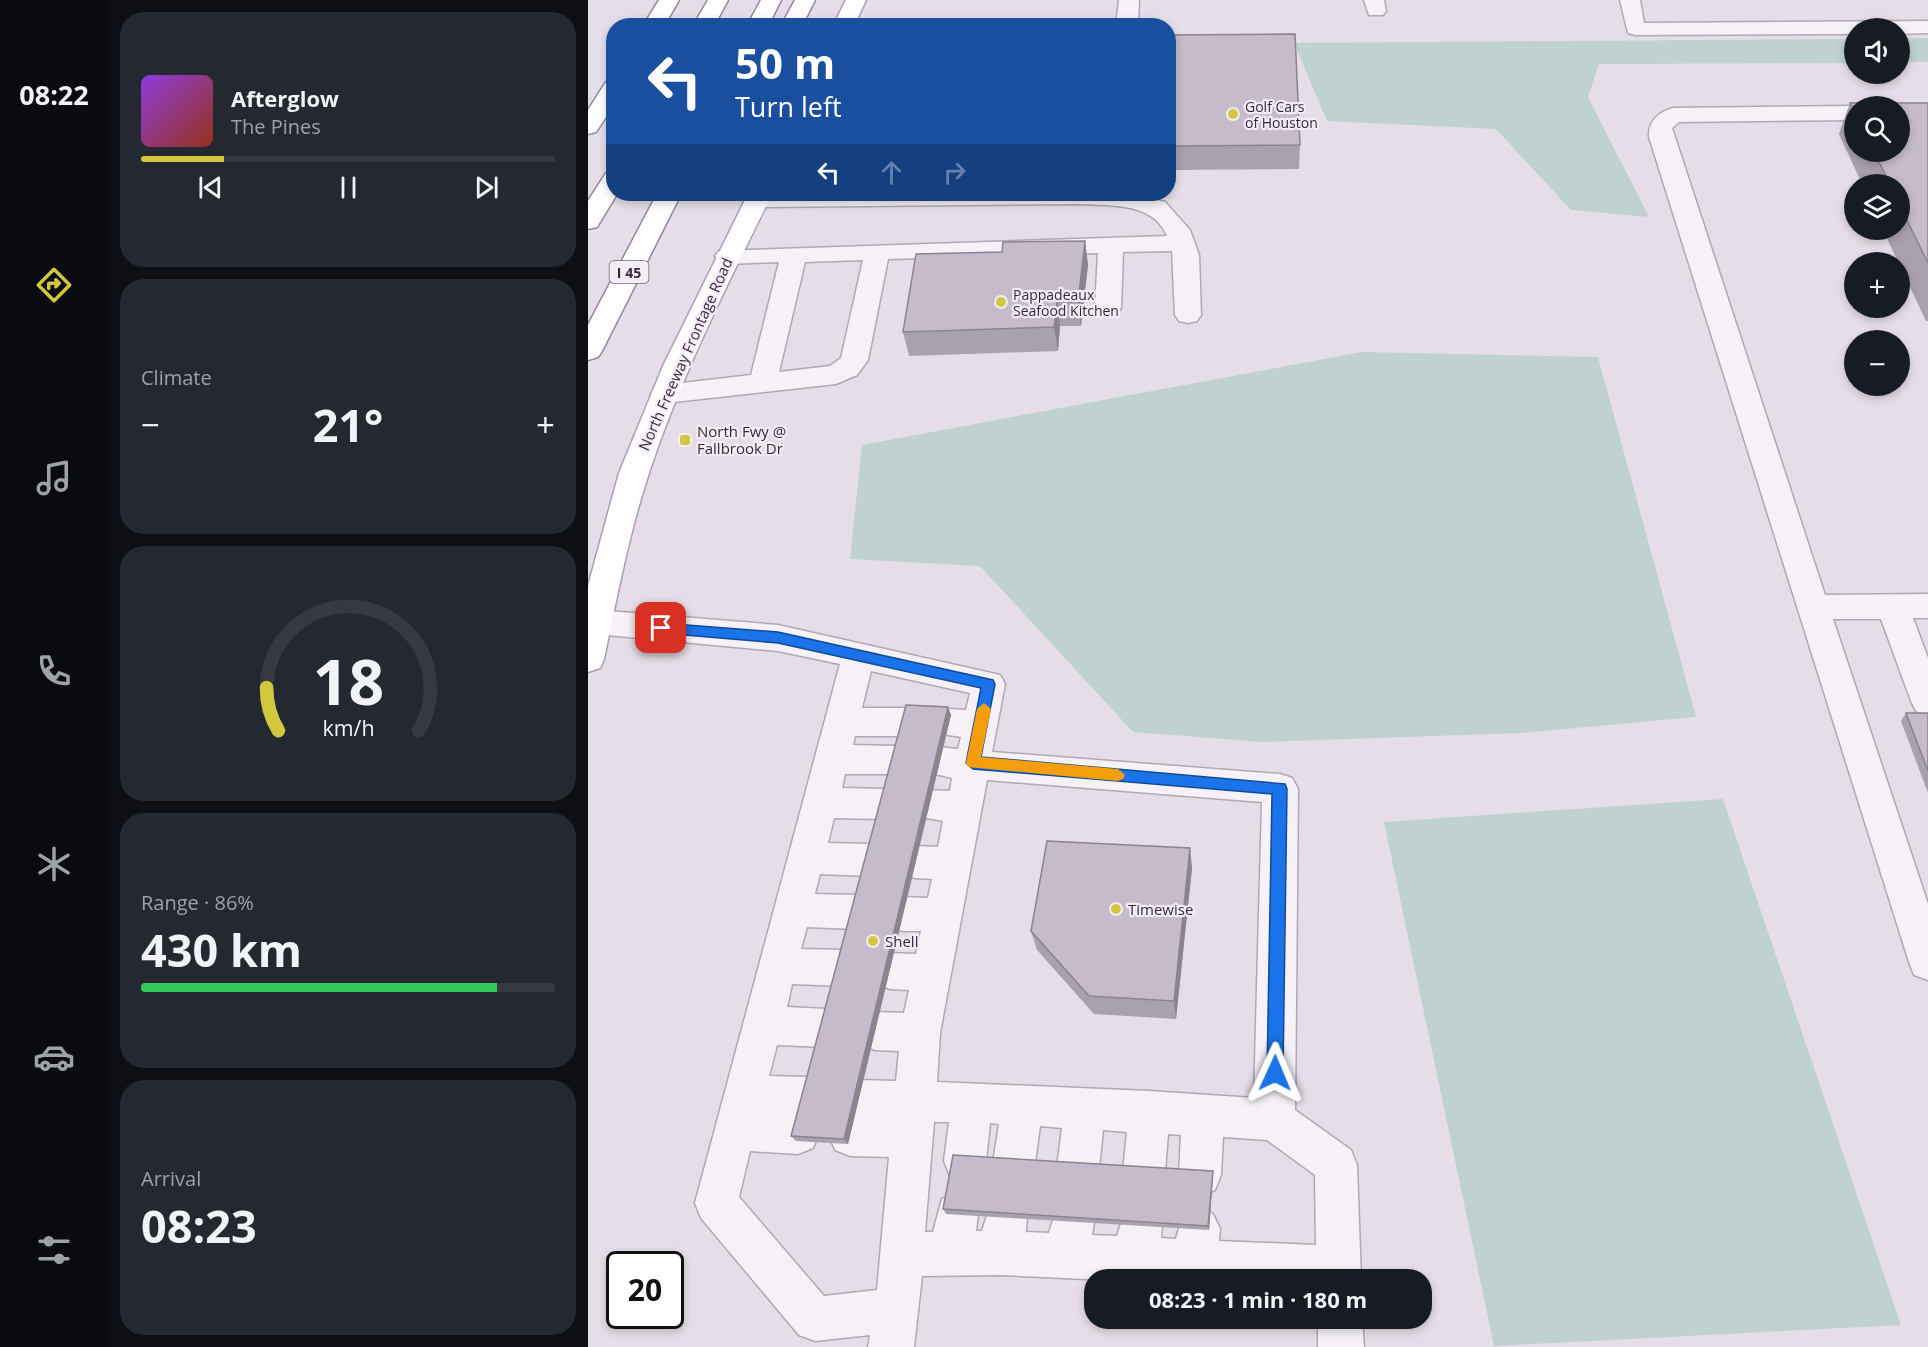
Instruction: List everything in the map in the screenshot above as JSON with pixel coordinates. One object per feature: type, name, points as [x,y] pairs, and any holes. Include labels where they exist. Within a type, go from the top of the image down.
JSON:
[{"type":"main road","points":[[658,18],[669,0]]},
{"type":"main road","points":[[708,18],[718,0]]},
{"type":"main road","points":[[761,18],[771,0]]},
{"type":"main road","points":[[795,18],[805,0]]},
{"type":"main road","points":[[847,18],[856,0]]},
{"type":"main road","points":[[588,127],[606,99]]},
{"type":"main road","points":[[588,222],[606,192]]},
{"type":"main road","name":"I 45","points":[[588,351],[665,201]]},
{"type":"main road","name":"North Freeway Frontage Road","points":[[588,659],[634,474],[665,394],[728,256],[756,201]]},
{"type":"lane","points":[[1128,18],[1129,0]]},
{"type":"lane","points":[[1630,0],[1635,29],[1844,27]]},
{"type":"lane","points":[[1752,9],[1762,28]]},
{"type":"lane","points":[[1876,9],[1882,18]]},
{"type":"lane","points":[[1910,27],[1928,27]]},
{"type":"lane","points":[[1844,113],[1673,115],[1660,126],[1660,136],[1928,962]]},
{"type":"lane","points":[[1129,201],[1156,207],[1178,230],[1186,255],[1188,315]]},
{"type":"lane","points":[[728,256],[1182,243]]},
{"type":"lane","points":[[1108,308],[1111,245]]},
{"type":"lane","points":[[665,394],[836,375],[847,369],[854,360],[877,252]]},
{"type":"lane","points":[[763,383],[794,254]]},
{"type":"lane","points":[[1892,606],[1928,700]]},
{"type":"lane","points":[[1814,607],[1928,606]]},
{"type":"lane","points":[[596,622],[778,638],[859,655],[988,684],[965,723],[947,806],[953,863],[920,1033],[894,1328],[815,1319],[716,1203],[859,655]]},
{"type":"lane","points":[[842,722],[906,722]]},
{"type":"lane","points":[[832,759],[896,760]]},
{"type":"lane","points":[[956,762],[1280,789],[1274,1120]]},
{"type":"lane","points":[[821,802],[885,804]]},
{"type":"lane","points":[[806,858],[870,860]]},
{"type":"lane","points":[[915,862],[953,863]]},
{"type":"lane","points":[[793,910],[856,912]]},
{"type":"lane","points":[[903,914],[943,915]]},
{"type":"lane","points":[[778,966],[842,968]]},
{"type":"lane","points":[[890,971],[932,973]]},
{"type":"lane","points":[[763,1025],[826,1028]]},
{"type":"lane","points":[[875,1031],[920,1033]]},
{"type":"lane","points":[[854,1117],[913,1119],[972,1102],[1274,1120],[1336,1165],[1339,1269]]},
{"type":"lane","points":[[965,1161],[972,1102]]},
{"type":"lane","points":[[1014,1163],[1023,1105]]},
{"type":"lane","points":[[1078,1167],[1084,1108]]},
{"type":"lane","points":[[1144,1172],[1149,1111]]},
{"type":"lane","points":[[740,1113],[803,1115]]},
{"type":"lane","points":[[1200,1175],[1203,1114]]},
{"type":"lane","points":[[902,1254],[954,1233],[1197,1245],[1315,1269]]},
{"type":"lane","points":[[1340,1329],[1341,1347]]},
{"type":"shaded area","points":[[1910,38],[1928,38],[1928,62],[1910,62]]},
{"type":"shaded area","points":[[1844,39],[1844,63],[1599,64],[1588,97],[1649,217],[1571,210],[1496,129],[1327,121],[1294,43]]},
{"type":"shaded area","points":[[1362,352],[1598,357],[1696,717],[1520,733],[1263,742],[1133,732],[980,566],[850,559],[862,445]]},
{"type":"shaded area","points":[[1723,799],[1901,1325],[1494,1346],[1384,822]]},
{"type":"building","name":"Golf Cars of Houston","points":[[1295,34],[1300,145],[1176,146],[1176,35]]},
{"type":"building","points":[[1910,103],[1928,103],[1928,263],[1910,226],[1910,174],[1885,174],[1879,162],[1910,162]]},
{"type":"building","name":"Pappadeaux Seafood Kitchen","points":[[1085,241],[1078,302],[1057,302],[1054,327],[903,332],[916,254],[1002,252],[1003,242]]},
{"type":"building","name":"Shell","points":[[906,705],[948,707],[844,1139],[791,1136]]},
{"type":"building","points":[[1906,713],[1928,713],[1928,771]]},
{"type":"building","name":"Timewise","points":[[1047,841],[1190,848],[1174,1001],[1089,996],[1031,931]]},
{"type":"building","points":[[953,1155],[1213,1171],[1208,1226],[943,1209]]},
{"type":"slow traffic","points":[[984,709],[973,763],[1118,775]]},
{"type":"place","name":"Golf Cars of Houston","points":[[1233,114]]},
{"type":"place","name":"Pappadeaux Seafood Kitchen","points":[[1001,302]]},
{"type":"place","name":"North Fwy @ Fallbrook Dr","points":[[685,440]]},
{"type":"place","name":"Timewise","points":[[1116,909]]},
{"type":"place","name":"Shell","points":[[873,941]]},
{"type":"route","points":[[661,628],[778,638],[988,684],[973,763],[1280,789],[1275,1073]]}]
